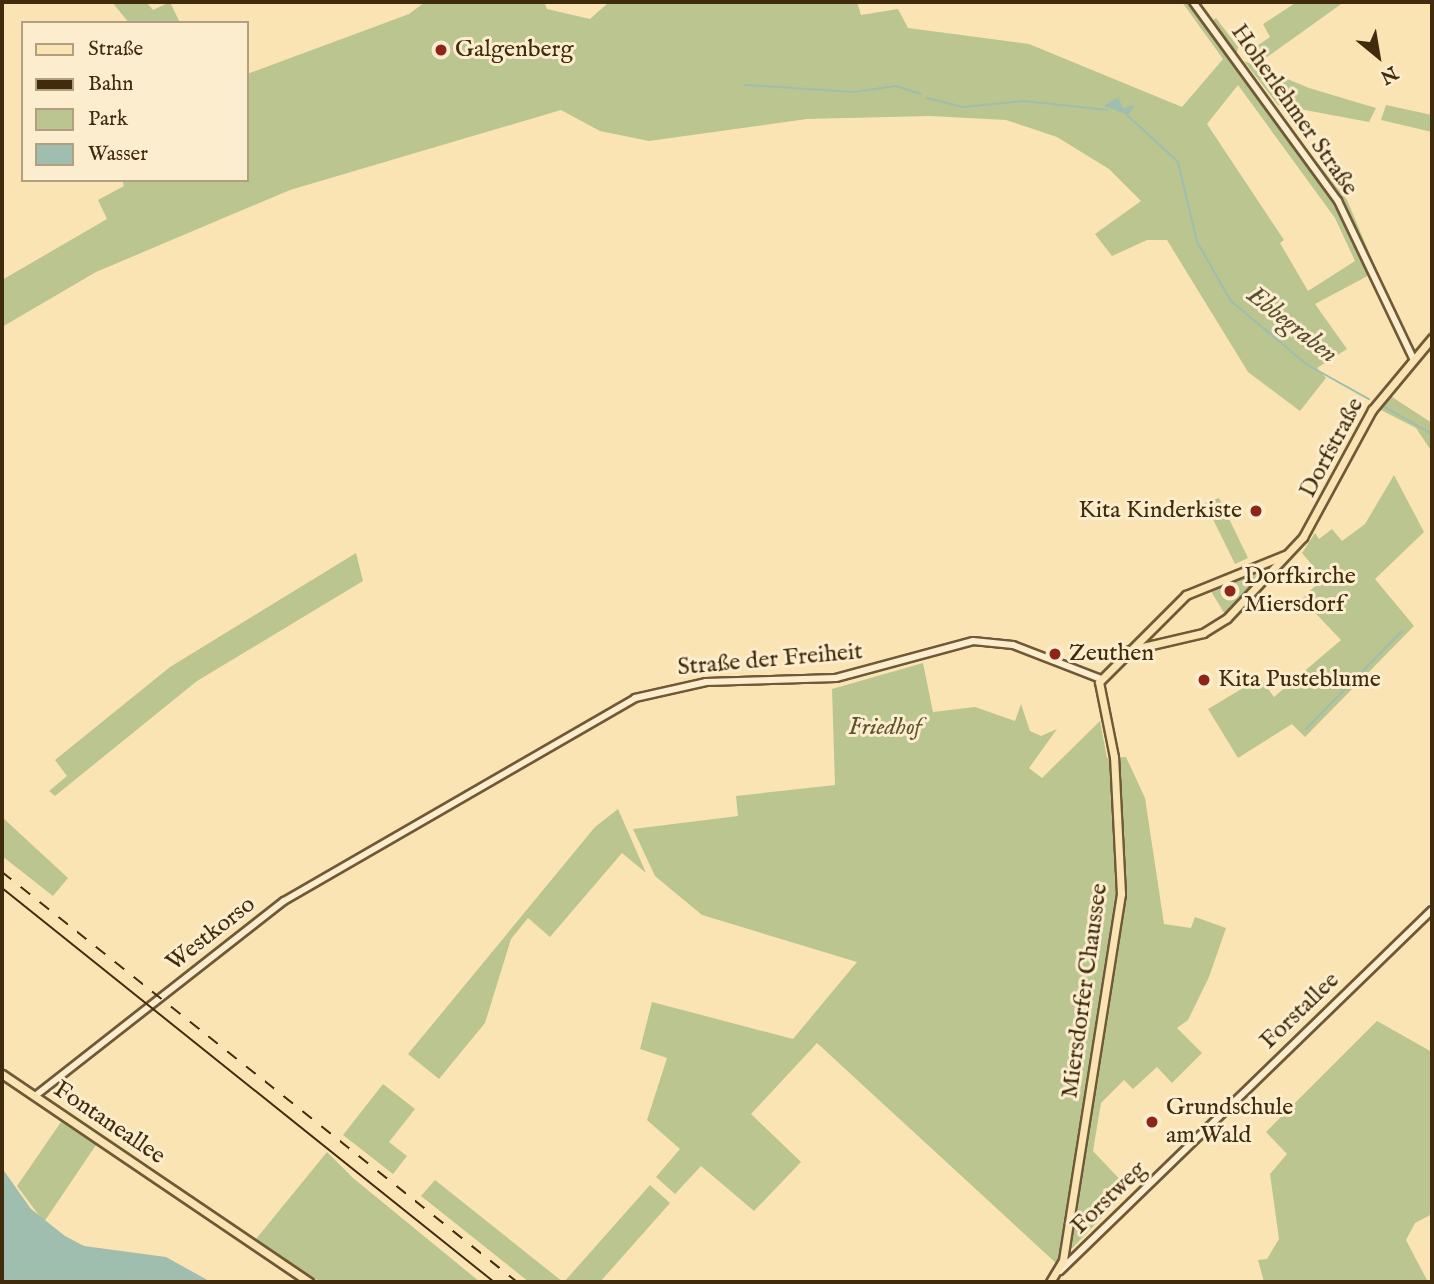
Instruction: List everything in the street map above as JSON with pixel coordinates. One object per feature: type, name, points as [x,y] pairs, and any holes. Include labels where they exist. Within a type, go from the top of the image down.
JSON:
[{"type":"main road","name":"Dorfstraße","points":[[1129,650],[1215,627],[1310,527],[1372,410],[1432,338]]},
{"type":"main road","name":"Dorfstraße","points":[[1101,679],[1190,592],[1284,555]]},
{"type":"main road","name":"Miersdorfer Chaussee","points":[[1060,1271],[1120,902],[1114,757],[1101,679]]},
{"type":"main road","name":"Fontaneallee","points":[[2,1074],[309,1282]]},
{"type":"main road","name":"Forstweg","points":[[1049,1282],[1060,1271]]},
{"type":"street","name":"Hoherlehmer Straße","points":[[1193,2],[1338,201],[1413,358]]},
{"type":"street","name":"Straße der Freiheit","points":[[423,819],[612,708],[675,687],[836,678],[973,641],[1013,645],[1101,679]]},
{"type":"street","name":"Westkorso","points":[[35,1096],[284,901],[423,819]]},
{"type":"street","name":"Forstallee","points":[[1195,1141],[1432,909]]},
{"type":"street","name":"Forstweg","points":[[1060,1271],[1195,1141]]},
{"type":"green space","points":[[112,2],[146,2],[153,10],[170,2],[179,21],[127,21]]},
{"type":"green space","points":[[425,2],[544,2],[547,9],[590,19],[609,2],[857,2],[861,15],[898,9],[908,28],[1029,44],[1182,107],[1223,59],[1182,2],[1189,2],[1347,200],[1377,271],[1315,304],[1347,349],[1317,368],[1326,378],[1300,411],[1248,372],[1167,240],[1147,240],[1112,256],[1095,234],[1141,201],[1109,169],[1057,137],[1006,120],[930,116],[807,119],[649,141],[600,131],[561,110],[290,190],[96,272],[2,327],[2,280],[107,219],[98,200],[124,186],[123,182],[248,182],[248,74],[409,14]],"holes":[[[1238,85],[1335,218],[1355,261],[1308,291],[1280,243],[1284,240],[1207,124]]]},
{"type":"green space","points":[[1297,2],[1344,2],[1263,60],[1245,54],[1270,37],[1263,24]]},
{"type":"green space","points":[[1216,18],[1238,47],[1236,57],[1211,22]]},
{"type":"green space","points":[[1244,61],[1309,88],[1376,108],[1369,122],[1278,105]]},
{"type":"green space","points":[[1386,105],[1432,115],[1432,132],[1381,120]]},
{"type":"green space","points":[[1389,395],[1432,423],[1432,452],[1416,428],[1379,409]]},
{"type":"green space","points":[[1394,475],[1424,532],[1375,579],[1414,626],[1305,737],[1292,724],[1238,758],[1208,709],[1260,678],[1274,697],[1341,640],[1302,599],[1323,578],[1302,553],[1315,533],[1319,539],[1332,529],[1342,541],[1365,524]]},
{"type":"green space","points":[[1219,498],[1248,558],[1235,564],[1205,503]]},
{"type":"green space","points":[[356,553],[363,581],[197,681],[55,796],[49,791],[67,776],[55,760],[170,667]]},
{"type":"green space","points":[[1267,563],[1269,571],[1226,616],[1209,588]]},
{"type":"green space","name":"Friedhof","points":[[923,663],[933,712],[975,707],[1015,721],[1021,704],[1030,731],[1041,736],[1057,729],[1029,768],[1042,778],[1100,721],[1107,758],[1126,757],[1145,798],[1164,924],[1191,928],[1195,917],[1226,928],[1209,977],[1188,1020],[1177,1028],[1202,1053],[1172,1083],[1157,1067],[1133,1089],[1124,1080],[1101,1103],[1093,1151],[1129,1189],[1057,1264],[817,1043],[751,1114],[801,1162],[754,1211],[701,1166],[675,1194],[656,1177],[680,1149],[647,1120],[667,1058],[640,1049],[652,1002],[793,1039],[857,962],[702,915],[655,876],[633,829],[738,816],[736,796],[835,785],[832,689]]},
{"type":"green space","points":[[618,809],[646,873],[622,853],[550,937],[528,918],[511,939],[485,1023],[439,1079],[408,1054],[595,827]]},
{"type":"green space","points":[[2,817],[68,878],[53,896],[2,856]]},
{"type":"green space","points":[[1377,1021],[1432,1052],[1432,1214],[1415,1223],[1406,1240],[1428,1282],[1264,1282],[1258,1260],[1267,1259],[1279,1239],[1270,1174],[1287,1154],[1266,1132]]},
{"type":"green space","points":[[383,1084],[415,1109],[389,1142],[407,1156],[393,1174],[343,1135]]},
{"type":"green space","points":[[61,1122],[96,1145],[44,1222],[17,1186]]},
{"type":"green space","points":[[327,1152],[353,1178],[480,1282],[320,1282],[256,1239]]},
{"type":"green space","points":[[435,1180],[563,1282],[529,1282],[421,1196]]},
{"type":"green space","points":[[650,1185],[670,1203],[600,1282],[564,1282]]},
{"type":"water","points":[[1118,97],[1123,108],[1135,105],[1128,115],[1104,106]]},
{"type":"water","points":[[2,1168],[31,1209],[65,1236],[84,1246],[166,1257],[211,1282],[2,1282]]},
{"type":"waterway","name":"Ebbegraben","points":[[745,85],[854,92],[896,86],[921,94]]},
{"type":"waterway","name":"Ebbegraben","points":[[927,98],[964,107],[1024,101],[1108,110]]},
{"type":"waterway","name":"Ebbegraben","points":[[1127,115],[1178,162],[1197,242],[1231,301],[1306,364],[1369,399]]},
{"type":"waterway","name":"Ebbegraben","points":[[1383,406],[1432,434]]},
{"type":"waterway","points":[[1306,729],[1402,631]]},
{"type":"tram line","points":[[2,888],[494,1282]]},
{"type":"railway","points":[[2,872],[517,1282]]},
{"type":"place","name":"Galgenberg","points":[[441,50]]},
{"type":"place","name":"Kita Kinderkiste","points":[[1256,511]]},
{"type":"place","name":"Dorfkirche Miersdorf","points":[[1230,591]]},
{"type":"place","name":"Zeuthen","points":[[1055,654]]},
{"type":"place","name":"Kita Pusteblume","points":[[1204,680]]},
{"type":"place","name":"Grundschule am Wald","points":[[1152,1122]]}]
